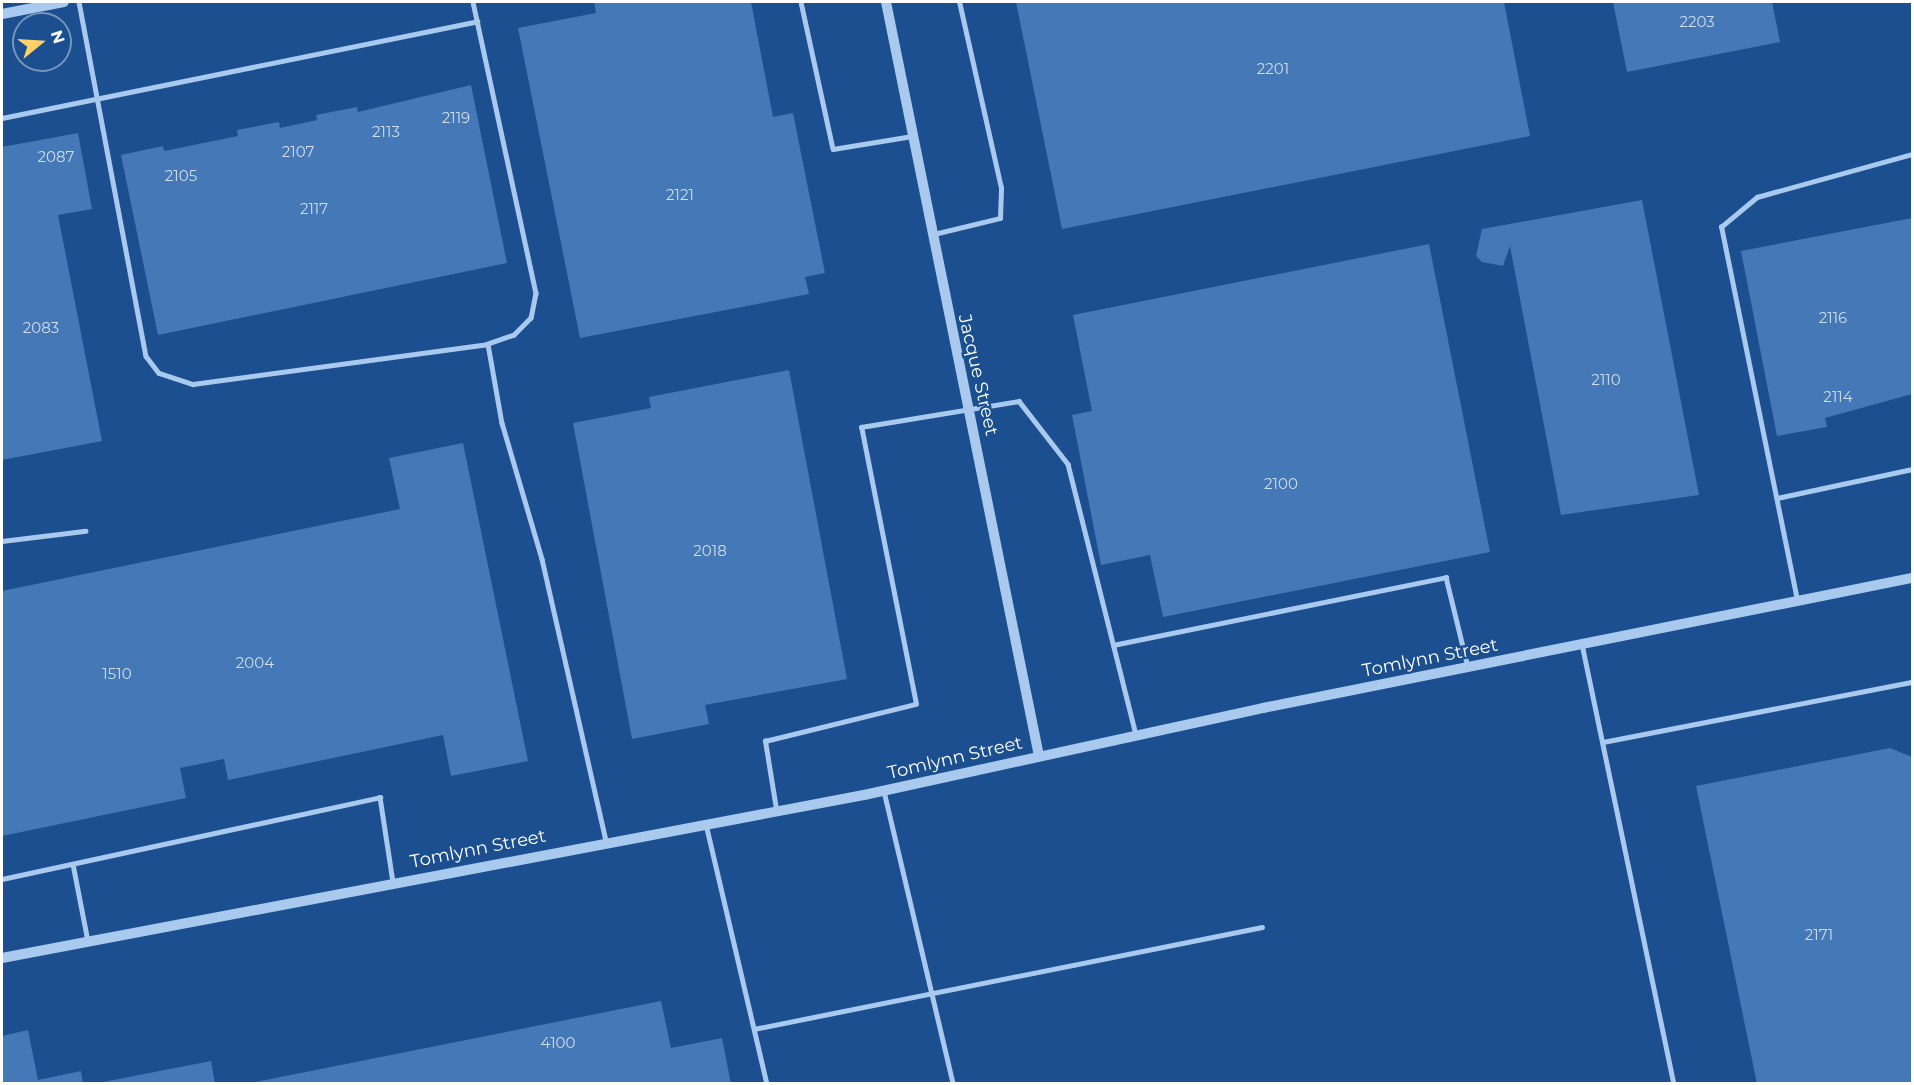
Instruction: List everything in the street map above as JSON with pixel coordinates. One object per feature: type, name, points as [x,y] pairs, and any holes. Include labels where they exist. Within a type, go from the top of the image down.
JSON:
[{"type":"street","points":[[2,14],[64,2]]},
{"type":"street","name":"Jacque Street","points":[[886,2],[931,234],[970,409],[1039,756]]},
{"type":"street","name":"Tomlynn Street","points":[[2,958],[705,821],[884,791],[1136,735],[1912,578]]},
{"type":"lane","points":[[79,2],[94,99],[146,356],[159,373],[193,384],[488,344],[514,335],[531,318],[536,292],[473,2]]},
{"type":"lane","points":[[801,2],[833,149],[912,136]]},
{"type":"lane","points":[[931,234],[1000,218],[1001,189],[959,2]]},
{"type":"lane","points":[[2,118],[477,21]]},
{"type":"lane","points":[[1797,601],[1721,227],[1757,197],[1912,154]]},
{"type":"lane","points":[[488,344],[502,423],[544,570],[606,841]]},
{"type":"lane","points":[[776,809],[765,741],[916,704],[861,427],[1019,401],[1068,464],[1136,735]]},
{"type":"lane","points":[[1777,498],[1912,469]]},
{"type":"lane","points":[[2,541],[85,531]]},
{"type":"lane","points":[[1113,645],[1446,577],[1468,667]]},
{"type":"lane","points":[[1582,644],[1674,1083]]},
{"type":"lane","points":[[1603,742],[1912,682]]},
{"type":"lane","points":[[884,791],[953,1083]]},
{"type":"lane","points":[[2,879],[380,797],[393,882]]},
{"type":"lane","points":[[705,821],[767,1083]]},
{"type":"lane","points":[[73,864],[88,941]]},
{"type":"lane","points":[[754,1029],[1262,927]]},
{"type":"building","points":[[594,2],[751,2],[773,117],[793,113],[825,273],[805,277],[809,294],[580,338],[518,28],[596,13]]},
{"type":"building","points":[[1016,2],[1504,2],[1530,136],[1062,229]]},
{"type":"building","points":[[1613,2],[1772,2],[1780,42],[1627,72]]},
{"type":"building","points":[[471,85],[507,263],[158,335],[121,155],[163,146],[164,151],[238,136],[237,130],[279,122],[280,128],[317,120],[316,115],[357,107],[358,112]]},
{"type":"building","points":[[78,133],[92,209],[58,215],[102,441],[2,460],[2,147]]},
{"type":"building","points":[[1642,200],[1699,495],[1561,515],[1510,246],[1503,266],[1482,262],[1476,256],[1482,229]]},
{"type":"building","points":[[1912,218],[1912,394],[1825,418],[1827,427],[1777,436],[1741,251]]},
{"type":"building","points":[[1429,244],[1490,552],[1163,617],[1150,555],[1101,565],[1072,415],[1092,411],[1073,315]]},
{"type":"building","points":[[789,370],[847,679],[705,705],[709,724],[632,739],[573,423],[651,408],[649,397]]},
{"type":"building","points":[[463,443],[528,761],[451,776],[443,735],[228,780],[224,759],[180,768],[186,798],[2,836],[2,591],[400,509],[389,458]]},
{"type":"building","points":[[1890,748],[1912,757],[1912,1084],[1757,1084],[1696,786]]},
{"type":"building","points":[[661,1001],[671,1048],[722,1038],[731,1084],[245,1084]]},
{"type":"building","points":[[28,1030],[38,1080],[81,1071],[83,1084],[2,1084],[2,1036]]},
{"type":"building","points":[[211,1061],[215,1084],[103,1084],[103,1082]]}]
